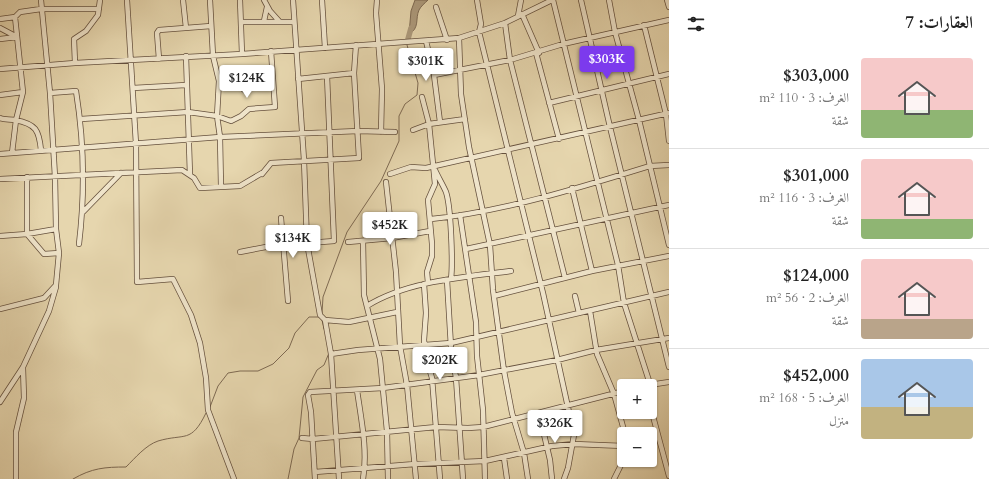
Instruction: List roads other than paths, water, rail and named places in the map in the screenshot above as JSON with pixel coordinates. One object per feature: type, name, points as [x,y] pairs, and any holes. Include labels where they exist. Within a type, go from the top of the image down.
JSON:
[{"type":"street","points":[[0,402],[23,367],[49,311],[56,285],[59,253],[56,229],[55,177],[50,93],[41,0]]},
{"type":"street","points":[[75,63],[74,39],[86,31],[98,15],[100,0]]},
{"type":"street","points":[[127,0],[137,172],[136,282],[173,279],[192,315],[200,343],[206,378],[208,410],[234,479]]},
{"type":"street","points":[[183,0],[186,28]]},
{"type":"street","points":[[210,0],[213,56],[219,81],[217,116],[220,137],[221,187]]},
{"type":"street","points":[[240,0],[242,54]]},
{"type":"street","points":[[264,0],[267,7],[279,21]]},
{"type":"street","points":[[293,0],[304,160],[307,243],[316,298],[320,315],[325,320],[331,354],[340,470],[339,479]]},
{"type":"street","points":[[322,0],[325,48]]},
{"type":"street","points":[[377,0],[376,13],[382,89],[381,132]]},
{"type":"street","points":[[477,0],[481,24],[479,32],[540,284],[574,435],[574,444],[564,479]]},
{"type":"street","points":[[521,0],[520,15],[537,53],[559,139]]},
{"type":"street","points":[[0,69],[186,56],[213,56],[379,43],[446,40],[460,38],[505,23],[552,0],[575,96],[598,181],[618,265],[624,303],[637,342],[644,379]]},
{"type":"street","points":[[581,0],[610,127],[623,174],[669,367]]},
{"type":"street","points":[[609,0],[615,32],[630,83],[669,245]]},
{"type":"street","points":[[667,0],[669,7]]},
{"type":"street","points":[[264,21],[267,7]]},
{"type":"street","points":[[436,7],[446,40]]},
{"type":"street","points":[[0,19],[15,17],[20,12],[41,9],[99,9]]},
{"type":"street","points":[[12,153],[16,120],[23,92],[15,17]]},
{"type":"street","points":[[434,75],[510,60],[563,44],[669,20]]},
{"type":"street","points":[[241,22],[294,22]]},
{"type":"street","points":[[505,23],[510,60],[543,197],[565,278]]},
{"type":"street","points":[[644,25],[656,77],[667,114],[669,141]]},
{"type":"street","points":[[159,58],[158,31],[211,26]]},
{"type":"street","points":[[0,28],[18,37]]},
{"type":"street","points":[[0,39],[18,37]]},
{"type":"street","points":[[460,38],[461,94],[481,210],[490,244],[494,296],[500,331],[504,371],[513,419],[524,453],[528,479]]},
{"type":"street","points":[[426,41],[434,75],[440,122]]},
{"type":"street","points":[[0,180],[182,170],[190,175],[200,188],[240,186],[262,173],[271,163],[359,158],[354,73],[356,45]]},
{"type":"street","points":[[270,51],[271,79],[275,107]]},
{"type":"street","points":[[270,51],[275,107]]},
{"type":"street","points":[[186,56],[188,112],[187,139],[190,175]]},
{"type":"street","points":[[298,79],[354,73]]},
{"type":"street","points":[[549,103],[669,74]]},
{"type":"street","points":[[240,252],[271,246],[334,241],[327,76]]},
{"type":"street","points":[[219,81],[234,82],[246,91],[245,81],[271,79]]},
{"type":"street","points":[[133,88],[186,85]]},
{"type":"street","points":[[50,93],[76,91],[81,119],[83,212],[79,244]]},
{"type":"street","points":[[0,94],[23,92]]},
{"type":"street","points":[[422,97],[429,124],[435,184],[428,200],[431,219],[430,231],[432,256],[427,272],[426,284],[425,344],[432,382],[440,479]]},
{"type":"street","points":[[81,119],[188,112],[217,116],[231,121],[241,116],[249,109],[275,107]]},
{"type":"street","points":[[390,174],[411,167],[426,168],[667,114]]},
{"type":"street","points":[[0,118],[16,120],[36,128],[39,132],[41,150]]},
{"type":"street","points":[[413,130],[429,124],[465,119]]},
{"type":"street","points":[[0,154],[220,137],[358,131],[395,132]]},
{"type":"street","points":[[431,219],[460,215],[543,197],[650,166],[669,165]]},
{"type":"street","points":[[433,166],[446,194],[449,217],[452,267],[449,279],[451,343],[456,378],[463,479]]},
{"type":"street","points":[[83,212],[120,173]]},
{"type":"street","points":[[27,178],[28,234],[44,254],[59,253]]},
{"type":"street","points":[[386,182],[396,272],[400,346],[407,385],[416,479]]},
{"type":"street","points":[[572,188],[592,271]]},
{"type":"street","points":[[466,249],[669,205]]},
{"type":"street","points":[[460,215],[470,276],[476,337],[483,427],[485,479]]},
{"type":"street","points":[[281,218],[288,302]]},
{"type":"street","points":[[0,236],[28,234],[56,229]]},
{"type":"street","points":[[348,242],[392,238],[430,231]]},
{"type":"street","points":[[363,241],[364,295],[378,348],[387,432],[389,467],[388,479]]},
{"type":"street","points":[[494,296],[618,265],[669,256]]},
{"type":"street","points":[[367,306],[380,298],[426,284],[449,279],[511,271]]},
{"type":"street","points":[[0,309],[44,298],[56,285]]},
{"type":"street","points":[[331,354],[378,348],[451,343],[669,292]]},
{"type":"street","points":[[575,296],[580,313]]},
{"type":"street","points":[[590,311],[596,350],[614,394],[622,427]]},
{"type":"street","points":[[325,320],[349,322],[397,312]]},
{"type":"street","points":[[315,479],[313,440],[308,394],[314,391],[383,388],[479,375],[557,360],[637,342],[669,338]]},
{"type":"street","points":[[16,479],[16,432],[24,398],[23,367]]},
{"type":"street","points":[[657,384],[669,382]]},
{"type":"street","points":[[357,390],[363,434],[365,468],[363,479]]},
{"type":"street","points":[[302,438],[313,440],[337,436],[411,430],[436,426],[460,428],[483,427],[617,393]]},
{"type":"street","points":[[539,413],[547,447],[552,479]]},
{"type":"street","points":[[654,419],[669,476]]},
{"type":"street","points":[[315,472],[415,464],[485,461],[504,458],[547,447],[574,444],[617,446]]},
{"type":"street","points":[[504,458],[507,479]]},
{"type":"street","points":[[614,479],[620,467]]},
{"type":"waterway","points":[[408,39],[411,28]]},
{"type":"waterway","points":[[322,313],[323,297],[347,232],[381,181],[399,141],[399,116],[405,104],[417,95],[418,83],[407,45]]},
{"type":"waterway","points":[[210,407],[218,386],[228,373],[258,371],[273,364],[289,348],[295,333],[309,317],[320,317]]},
{"type":"waterway","points":[[322,320],[324,329]]},
{"type":"waterway","points":[[288,479],[294,449],[299,438],[303,397],[317,370],[324,365],[329,353]]},
{"type":"waterway","points":[[73,479],[86,472],[99,469],[126,467],[149,445],[158,441],[186,436],[191,433],[201,423],[206,413]]}]
